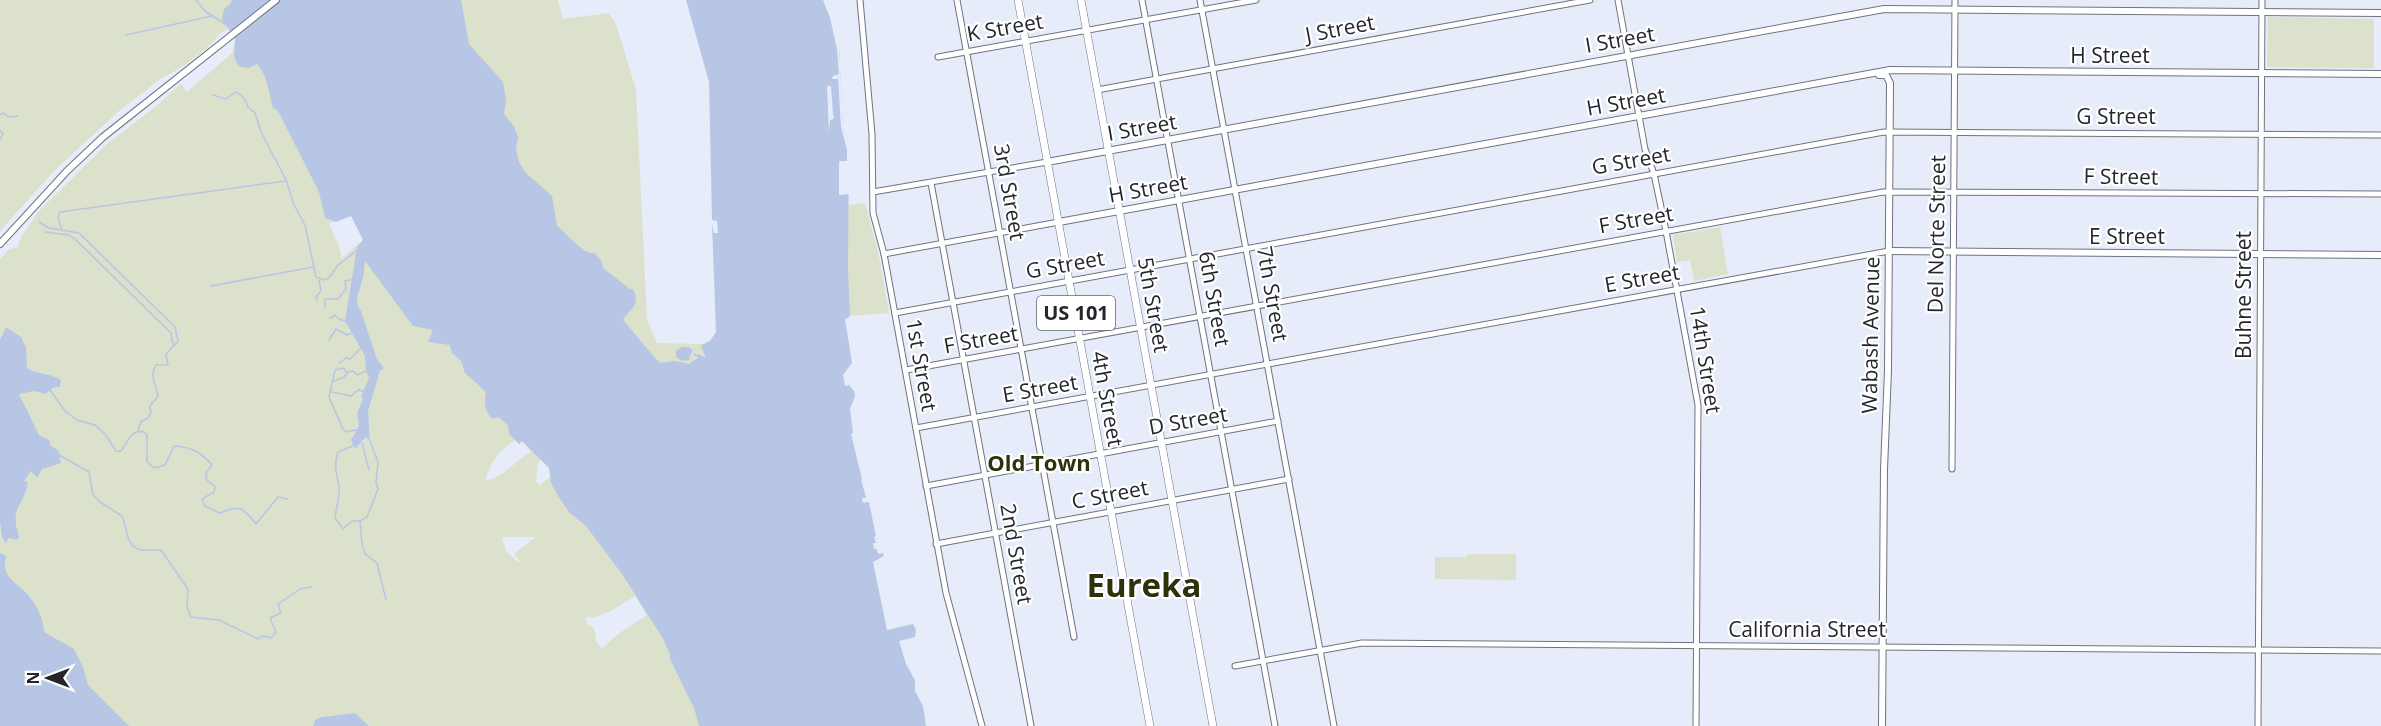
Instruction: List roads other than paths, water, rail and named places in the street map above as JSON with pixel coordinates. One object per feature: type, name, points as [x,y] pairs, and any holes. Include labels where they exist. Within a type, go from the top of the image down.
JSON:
[{"type":"highway","name":"4th Street","points":[[1018,0],[1150,726]]},
{"type":"highway","name":"5th Street","points":[[1081,0],[1213,726]]},
{"type":"main road","points":[[0,244],[85,153],[122,120],[276,0]]},
{"type":"main road","name":"I Street","points":[[1047,162],[1884,9],[2381,13]]},
{"type":"main road","name":"H Street","points":[[1059,222],[1890,70],[2381,74]]},
{"type":"main road","name":"Wabash Avenue","points":[[1882,726],[1890,83],[1895,74],[1917,72]]},
{"type":"main road","points":[[1857,76],[1863,78],[1881,74],[1888,77],[1890,83]]},
{"type":"main road","name":"E Street","points":[[1889,251],[2381,255]]},
{"type":"street","name":"1st Street","points":[[860,0],[872,134],[875,221],[884,254],[906,370],[936,544],[958,644],[982,726]]},
{"type":"street","name":"3rd Street","points":[[957,0],[1074,637]]},
{"type":"street","name":"6th Street","points":[[1142,0],[1275,726]]},
{"type":"street","name":"7th Street","points":[[1200,0],[1334,726]]},
{"type":"street","name":"K Street","points":[[938,57],[1256,0]]},
{"type":"street","name":"J Street","points":[[1097,90],[1590,0]]},
{"type":"street","name":"14th Street","points":[[1618,0],[1645,149],[1654,174],[1666,231],[1698,405],[1696,726]]},
{"type":"street","name":"Del Norte Street","points":[[1952,469],[1954,0]]},
{"type":"street","name":"Buhne Street","points":[[2258,726],[2262,0]]},
{"type":"street","name":"G Street","points":[[895,313],[1890,132],[2381,135]]},
{"type":"street","name":"I Street","points":[[873,192],[1047,162]]},
{"type":"street","name":"2nd Street","points":[[931,183],[1031,726]]},
{"type":"street","name":"F Street","points":[[906,370],[1889,192],[2381,195]]},
{"type":"street","name":"H Street","points":[[884,254],[1059,222]]},
{"type":"street","name":"E Street","points":[[916,428],[1889,251]]},
{"type":"street","name":"D Street","points":[[926,486],[1278,421]]},
{"type":"street","name":"C Street","points":[[936,544],[1289,479]]},
{"type":"street","name":"California Street","points":[[1235,666],[1362,643],[2381,651]]},
{"type":"water","points":[[232,0],[461,0],[469,44],[503,82],[506,100],[504,114],[514,126],[518,137],[516,149],[519,162],[525,172],[552,196],[557,226],[586,251],[595,253],[602,262],[603,268],[633,289],[635,303],[623,320],[656,359],[661,363],[675,361],[689,364],[698,358],[698,354],[706,358],[701,346],[711,339],[713,328],[707,79],[684,0],[825,0],[839,45],[843,128],[849,143],[848,271],[852,363],[843,375],[845,386],[849,385],[855,396],[850,409],[853,433],[851,434],[866,498],[862,498],[863,503],[869,502],[876,536],[874,537],[876,543],[873,543],[874,549],[877,549],[878,554],[883,553],[884,556],[873,562],[887,630],[913,624],[916,630],[915,637],[899,641],[906,664],[915,680],[915,691],[923,706],[926,726],[699,726],[694,708],[662,637],[622,574],[586,526],[569,512],[558,496],[551,483],[549,468],[522,441],[519,444],[509,434],[508,425],[498,417],[493,419],[490,416],[485,407],[486,392],[465,373],[461,361],[452,353],[450,345],[428,342],[433,330],[413,326],[365,261],[357,303],[377,359],[384,368],[380,371],[368,411],[370,441],[366,437],[355,449],[351,440],[359,426],[357,413],[369,378],[365,356],[345,321],[357,247],[363,240],[351,216],[336,222],[325,218],[319,192],[278,111],[273,108],[266,79],[261,69],[257,64],[249,68],[240,67],[237,63],[234,56],[235,37],[222,20],[224,9]]},
{"type":"water","points":[[6,327],[21,337],[26,348],[27,368],[61,380],[60,387],[54,387],[45,394],[35,391],[19,394],[39,435],[49,440],[51,446],[59,451],[61,463],[42,469],[37,478],[31,471],[24,481],[28,482],[26,491],[16,512],[19,537],[17,540],[9,538],[6,543],[2,537],[0,521],[0,340]]},
{"type":"water","points":[[682,347],[689,347],[693,350],[689,360],[682,361],[676,357],[676,351]]},
{"type":"water","points":[[0,553],[6,556],[7,574],[27,594],[36,607],[43,622],[44,632],[74,649],[83,667],[88,685],[129,726],[0,726]]},
{"type":"water","points":[[355,713],[369,726],[313,726],[315,720],[321,717]]},
{"type":"waterway","points":[[196,0],[205,11],[225,24]]},
{"type":"waterway","points":[[126,35],[212,16]]},
{"type":"waterway","points":[[213,95],[226,99],[236,92],[244,98],[248,107],[255,113],[261,132],[286,180],[294,205],[305,225],[316,277],[324,280],[329,278],[338,265],[356,251]]},
{"type":"waterway","points":[[0,115],[3,113],[9,117],[18,116]]},
{"type":"waterway","points":[[0,130],[3,134],[0,140]]},
{"type":"waterway","points":[[61,228],[58,217],[60,212],[285,181]]},
{"type":"waterway","points":[[39,222],[49,228],[79,233],[175,327],[178,341],[166,354],[168,365],[156,365],[154,369],[153,377],[158,396],[150,406],[151,413],[147,419],[141,421],[138,431]]},
{"type":"waterway","points":[[45,232],[69,235],[75,239],[171,333],[173,345]]},
{"type":"waterway","points":[[211,286],[313,267]]},
{"type":"waterway","points":[[317,300],[316,297],[321,291],[319,280]]},
{"type":"waterway","points":[[325,308],[325,299],[338,299],[346,289],[345,281],[351,280]]},
{"type":"waterway","points":[[330,318],[335,315],[345,321]]},
{"type":"waterway","points":[[329,340],[336,329],[347,335],[352,333]]},
{"type":"waterway","points":[[339,363],[346,358],[350,359],[360,349]]},
{"type":"waterway","points":[[693,354],[698,356]]},
{"type":"waterway","points":[[347,374],[344,368],[335,370],[329,397],[343,429],[346,432],[356,430]]},
{"type":"waterway","points":[[334,381],[344,377],[348,372],[353,371],[357,375],[366,371]]},
{"type":"waterway","points":[[50,390],[65,411],[77,420],[95,425],[105,434],[116,451],[121,451],[132,435],[144,432],[147,435],[147,462],[154,468],[165,465],[174,446],[191,449],[200,454],[212,465],[206,473],[206,479],[215,487],[214,492],[202,499],[205,506],[220,513],[241,509],[256,524],[278,497],[288,499]]},
{"type":"waterway","points":[[332,392],[351,396],[358,390],[363,391]]},
{"type":"waterway","points":[[370,441],[378,462],[376,482],[378,489],[367,517],[360,521],[362,544],[365,554],[377,563],[386,600]]},
{"type":"waterway","points":[[362,443],[369,470]]},
{"type":"waterway","points":[[353,446],[338,452],[336,470],[339,491],[335,518],[343,529],[352,521],[360,521]]},
{"type":"waterway","points":[[59,455],[89,472],[93,495],[122,516],[132,545],[141,550],[161,550],[188,589],[187,607],[191,617],[219,620],[258,639],[263,636],[271,638],[276,632],[270,618],[281,613],[278,604],[300,589],[312,587]]},
{"type":"district","name":"Old Town","points":[[1039,463]]},
{"type":"district","name":"Eureka","points":[[1144,585]]}]
